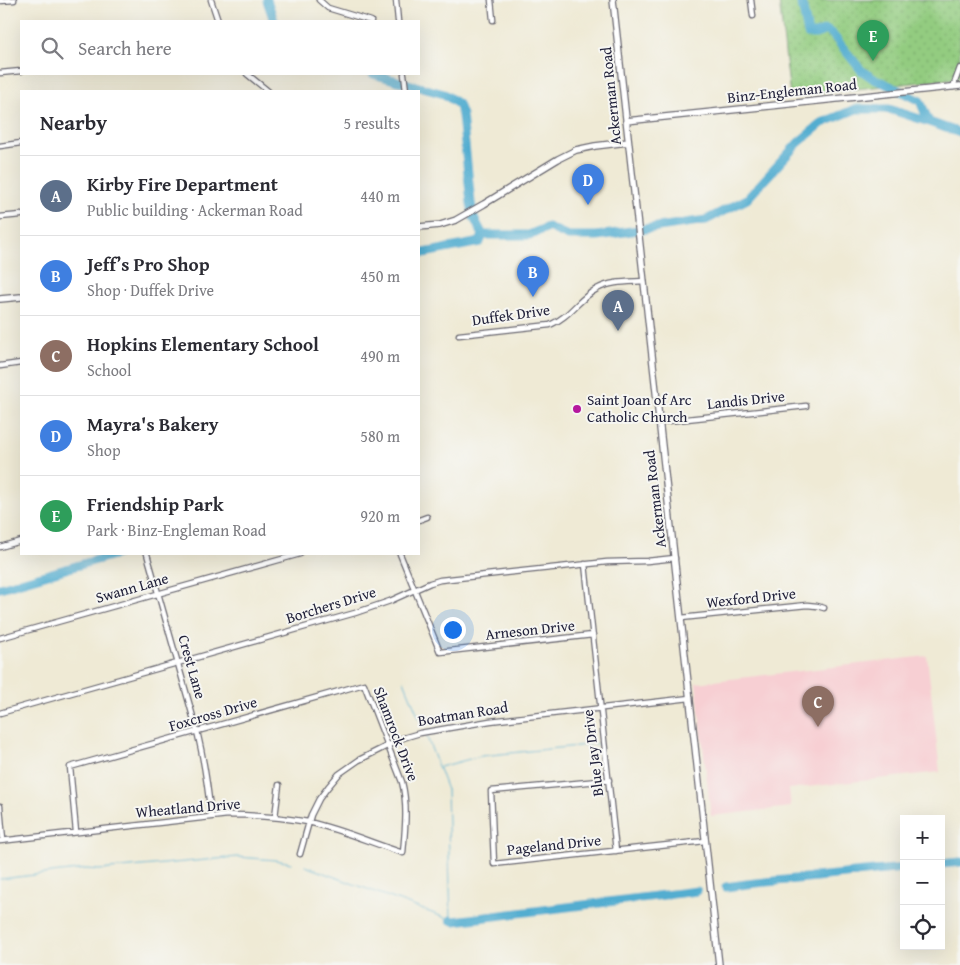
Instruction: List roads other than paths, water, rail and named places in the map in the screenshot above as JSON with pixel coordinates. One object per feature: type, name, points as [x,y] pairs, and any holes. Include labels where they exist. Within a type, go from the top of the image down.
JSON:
[{"type":"street","points":[[0,2],[14,0]]},
{"type":"street","points":[[211,0],[218,20]]},
{"type":"street","points":[[318,0],[328,8],[368,20]]},
{"type":"street","points":[[396,0],[398,20]]},
{"type":"street","points":[[491,0],[493,20]]},
{"type":"street","name":"Ackerman Road","points":[[613,0],[719,965]]},
{"type":"street","points":[[751,0],[753,16]]},
{"type":"street","points":[[953,86],[960,68]]},
{"type":"street","points":[[0,73],[20,71]]},
{"type":"street","points":[[248,75],[267,90]]},
{"type":"street","points":[[404,75],[406,90]]},
{"type":"street","name":"Binz-Engleman Road","points":[[626,121],[960,86]]},
{"type":"street","points":[[420,227],[440,225],[463,217],[576,150],[628,142]]},
{"type":"street","points":[[0,146],[20,143]]},
{"type":"street","points":[[0,217],[20,215]]},
{"type":"street","name":"Duffek Drive","points":[[459,335],[550,325],[566,316],[596,289],[612,284],[644,280]]},
{"type":"street","points":[[0,300],[20,297]]},
{"type":"street","points":[[0,366],[20,363]]},
{"type":"street","name":"Landis Drive","points":[[659,422],[806,406]]},
{"type":"street","points":[[420,520],[427,517]]},
{"type":"street","points":[[0,547],[20,541]]},
{"type":"street","name":"Crest Lane","points":[[147,555],[197,731],[205,765],[211,817]]},
{"type":"street","name":"Swann Lane","points":[[0,638],[296,555]]},
{"type":"street","points":[[400,555],[415,590]]},
{"type":"street","name":"Borchers Drive","points":[[0,714],[355,613],[440,580],[585,564],[675,558]]},
{"type":"street","name":"Blue Jay Drive","points":[[585,564],[616,851]]},
{"type":"street","name":"Arneson Drive","points":[[415,590],[440,652],[593,635]]},
{"type":"street","name":"Wexford Drive","points":[[681,618],[807,605],[824,608]]},
{"type":"street","name":"Foxcross Drive","points":[[76,832],[70,767],[364,684]]},
{"type":"street","name":"Shamrock Drive","points":[[364,684],[404,789],[405,822],[403,854]]},
{"type":"street","name":"Boatman Road","points":[[300,854],[311,815],[319,799],[339,774],[360,760],[411,735],[465,724],[690,698]]},
{"type":"street","name":"Pageland Drive","points":[[608,780],[490,791],[494,864],[616,851]]},
{"type":"street","points":[[275,817],[280,785]]},
{"type":"street","points":[[0,806],[2,841]]},
{"type":"street","name":"Wheatland Drive","points":[[2,841],[228,815],[250,815],[309,822],[403,854]]},
{"type":"street","points":[[616,851],[705,841]]},
{"type":"waterway","points":[[267,0],[274,20]]},
{"type":"waterway","points":[[800,0],[808,34],[816,34],[826,30],[832,34],[861,70],[874,79],[920,101],[929,122],[960,133]]},
{"type":"waterway","points":[[377,75],[444,94],[458,104],[462,115],[471,203],[474,218],[483,235],[529,235],[548,227],[568,236],[597,236],[706,220],[747,199],[798,143],[822,123],[856,109],[889,109],[929,122]]},
{"type":"waterway","points":[[420,254],[480,242],[483,235]]},
{"type":"waterway","points":[[0,588],[114,555]]},
{"type":"waterway","points":[[404,681],[422,725]]},
{"type":"waterway","points":[[305,866],[451,920],[447,790],[427,737]]},
{"type":"waterway","points":[[440,767],[481,756],[597,744]]},
{"type":"waterway","points":[[0,879],[86,869],[99,870],[238,857],[291,863]]},
{"type":"waterway","points":[[945,864],[960,862]]},
{"type":"waterway","points":[[726,887],[900,868]]},
{"type":"waterway","points":[[451,920],[697,891]]},
{"type":"place","name":"Friendship Park","points":[[873,61]]},
{"type":"place","name":"Mayra's Bakery","points":[[588,205]]},
{"type":"place","name":"Jeff’s Pro Shop","points":[[533,297]]},
{"type":"place","name":"Kirby Fire Department","points":[[618,331]]},
{"type":"place","name":"Saint Joan of Arc Catholic Church","points":[[577,409]]},
{"type":"place","name":"Hopkins Elementary School","points":[[818,727]]}]
